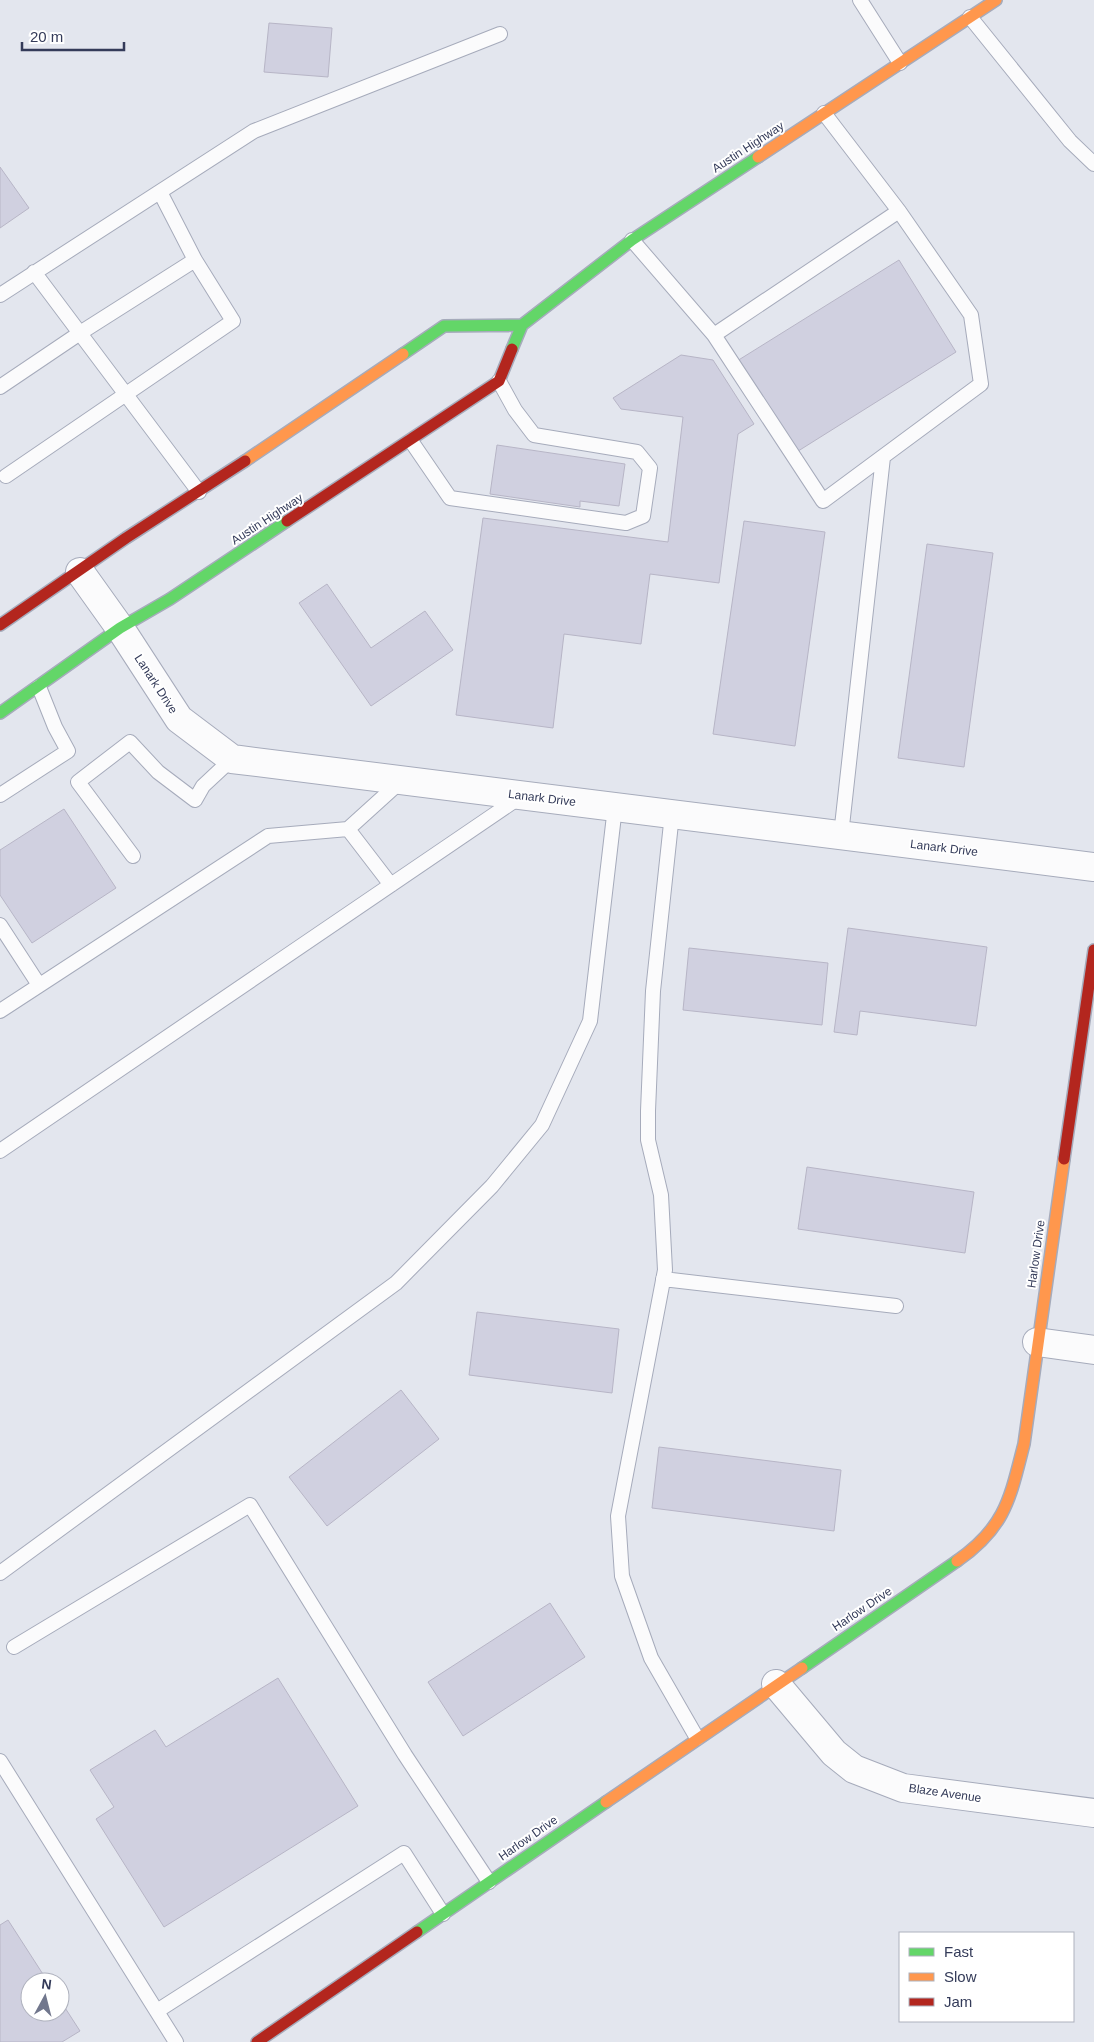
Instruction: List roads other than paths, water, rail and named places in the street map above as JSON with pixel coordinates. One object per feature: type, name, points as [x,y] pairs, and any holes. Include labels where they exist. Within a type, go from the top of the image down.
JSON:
[{"type":"main road","name":"Austin Highway","points":[[522,325],[632,240],[996,0]]},
{"type":"main road","points":[[0,625],[80,572],[126,538],[199,492],[444,326],[522,325],[500,381]]},
{"type":"main road","name":"Austin Highway","points":[[0,713],[120,628],[179,594],[500,381]]},
{"type":"main road","name":"Harlow Drive","points":[[257,2042],[967,1554],[988,1536],[1001,1516],[1009,1497],[1024,1444],[1094,950]]},
{"type":"street","name":"Lanark Drive","points":[[80,572],[120,628],[179,719],[232,759],[1094,866]]},
{"type":"street","points":[[1037,1342],[1094,1350]]},
{"type":"street","name":"Blaze Avenue","points":[[776,1684],[834,1753],[854,1769],[903,1788],[1094,1813]]},
{"type":"lane","points":[[860,0],[900,63]]},
{"type":"lane","points":[[970,17],[1070,141],[1094,164]]},
{"type":"lane","points":[[0,295],[254,131],[500,34]]},
{"type":"lane","points":[[632,240],[714,335],[823,501],[982,384],[972,315],[899,211],[824,113]]},
{"type":"lane","points":[[6,476],[233,321],[195,260],[160,192]]},
{"type":"lane","points":[[714,335],[899,211]]},
{"type":"lane","points":[[0,387],[80,333],[195,260]]},
{"type":"lane","points":[[34,272],[199,492]]},
{"type":"lane","points":[[411,441],[450,498],[626,523],[643,516],[650,468],[637,452],[534,435],[515,410],[500,381]]},
{"type":"lane","points":[[841,835],[882,457]]},
{"type":"lane","points":[[0,795],[68,751],[55,727],[39,687]]},
{"type":"lane","points":[[133,856],[78,782],[130,742],[158,772],[195,800],[203,786],[232,759]]},
{"type":"lane","points":[[0,1011],[268,836],[348,829],[402,780]]},
{"type":"lane","points":[[0,1151],[523,795]]},
{"type":"lane","points":[[0,1573],[396,1283],[492,1186],[542,1125],[590,1021],[615,807]]},
{"type":"lane","points":[[672,814],[654,991],[648,1111],[648,1140],[661,1195],[665,1270],[618,1516],[622,1576],[651,1658],[697,1738]]},
{"type":"lane","points":[[348,829],[391,885]]},
{"type":"lane","points":[[0,925],[39,985]]},
{"type":"lane","points":[[663,1279],[896,1306]]},
{"type":"lane","points":[[14,1647],[250,1505],[405,1755],[489,1882]]},
{"type":"lane","points":[[0,1762],[176,2042]]},
{"type":"lane","points":[[157,2011],[404,1853],[443,1914]]}]
